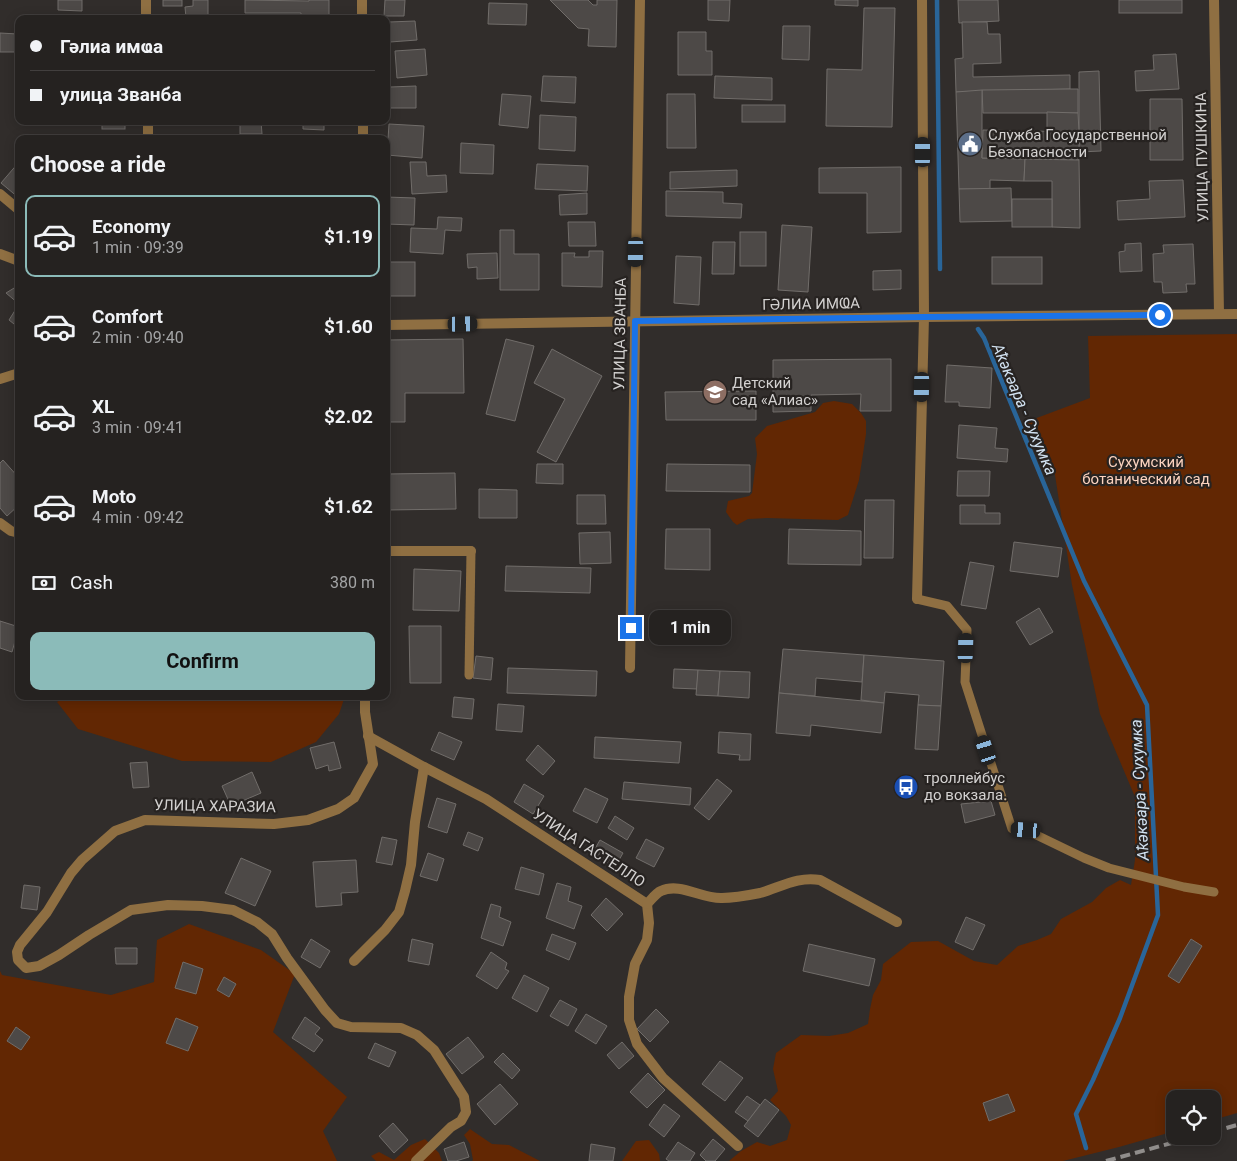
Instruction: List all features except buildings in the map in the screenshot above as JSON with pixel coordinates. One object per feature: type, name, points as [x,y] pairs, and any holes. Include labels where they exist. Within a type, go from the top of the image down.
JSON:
[{"type":"street","points":[[146,0],[146,15]]},
{"type":"street","points":[[362,0],[362,15]]},
{"type":"street","name":"УЛИЦА ЗВАНБА","points":[[630,668],[640,0]]},
{"type":"street","points":[[917,599],[924,317],[922,0]]},
{"type":"street","name":"УЛИЦА ПУШКИНА","points":[[1214,0],[1219,314]]},
{"type":"street","points":[[0,194],[15,207]]},
{"type":"street","points":[[0,254],[15,260]]},
{"type":"street","name":"ГӘЛИА ИМҨА","points":[[390,325],[1237,314]]},
{"type":"street","points":[[0,379],[15,374]]},
{"type":"street","points":[[0,523],[15,532]]},
{"type":"street","points":[[390,551],[471,551]]},
{"type":"street","points":[[364,700],[368,736]]},
{"type":"street","name":"УЛИЦА ХАРАЗИА","points":[[368,736],[373,764],[354,798],[338,809],[308,820],[274,824],[145,820],[115,831],[82,860],[71,873],[47,912],[16,952],[18,960],[26,968],[39,966],[131,910],[168,906],[202,906],[233,910],[257,922],[272,934],[287,958],[325,1010],[337,1023],[351,1027],[401,1028],[417,1035],[434,1050],[464,1097],[466,1112],[461,1121],[450,1128],[416,1161]]},
{"type":"street","name":"УЛИЦА ГАСТЕЛЛО","points":[[368,736],[486,799],[647,904],[649,923],[646,940],[635,964],[628,997],[628,1020],[637,1044],[663,1078],[738,1146]]},
{"type":"street","points":[[354,961],[385,930],[398,912],[411,865],[415,822],[424,767]]},
{"type":"street","points":[[647,904],[660,891],[672,888],[721,898],[760,893],[810,878],[820,880],[897,922]]},
{"type":"lane","points":[[469,675],[471,551]]},
{"type":"lane","points":[[917,599],[947,606],[967,630],[965,682],[1012,829],[1026,830],[1109,868],[1184,887],[1214,892]]},
{"type":"green space","name":"Сухумский ботанический сад","points":[[1237,334],[1237,1113],[1221,1118],[1221,1090],[1166,1090],[1166,1134],[1063,1161],[729,1161],[741,1151],[757,1142],[770,1146],[787,1140],[791,1125],[786,1116],[770,1100],[778,1091],[773,1069],[776,1053],[801,1035],[829,1036],[848,1033],[868,1024],[873,995],[881,980],[883,964],[911,942],[938,941],[974,961],[997,965],[1018,946],[1051,934],[1061,919],[1092,902],[1106,888],[1120,880],[1131,885],[1135,860],[1135,797],[1100,714],[1072,585],[1055,475],[1026,422],[1090,398],[1088,336]]},
{"type":"green space","points":[[834,401],[852,404],[866,421],[866,434],[859,480],[848,515],[838,520],[767,518],[748,519],[737,525],[733,522],[726,512],[728,501],[749,496],[752,493],[757,454],[755,438],[767,426],[815,412],[823,403]]},
{"type":"green space","points":[[60,700],[344,700],[339,714],[316,742],[271,762],[182,761],[78,729],[57,702]]},
{"type":"green space","points":[[189,924],[261,950],[295,974],[273,1032],[347,1097],[323,1131],[337,1161],[0,1161],[0,971],[2,975],[111,995],[154,982],[157,940]]},
{"type":"green space","points":[[470,1129],[492,1144],[509,1145],[540,1161],[472,1161],[470,1144],[464,1135]]},
{"type":"green space","points":[[425,1139],[439,1153],[442,1161],[376,1161],[371,1156],[379,1152],[394,1160],[411,1145]]},
{"type":"green space","points":[[649,1140],[659,1154],[660,1161],[622,1161],[636,1141]]},
{"type":"waterway","name":"Аҟәкәара - Сухумка","points":[[937,0],[940,269]]},
{"type":"waterway","name":"Аҟәкәара - Сухумка","points":[[978,329],[984,338],[1084,581],[1147,705],[1158,915],[1120,1018],[1076,1114],[1086,1148]]},
{"type":"railway","points":[[1221,1129],[1237,1125]]},
{"type":"railway","points":[[1106,1161],[1166,1145]]},
{"type":"place","name":"Служба Государственной Безопасности","points":[[970,144]]},
{"type":"place","name":"Детский сад «Алиас»","points":[[715,392]]},
{"type":"place","name":"троллейбус до вокзала.","points":[[906,787]]},
{"type":"route","points":[[631,628],[635,321],[1160,315]]}]
